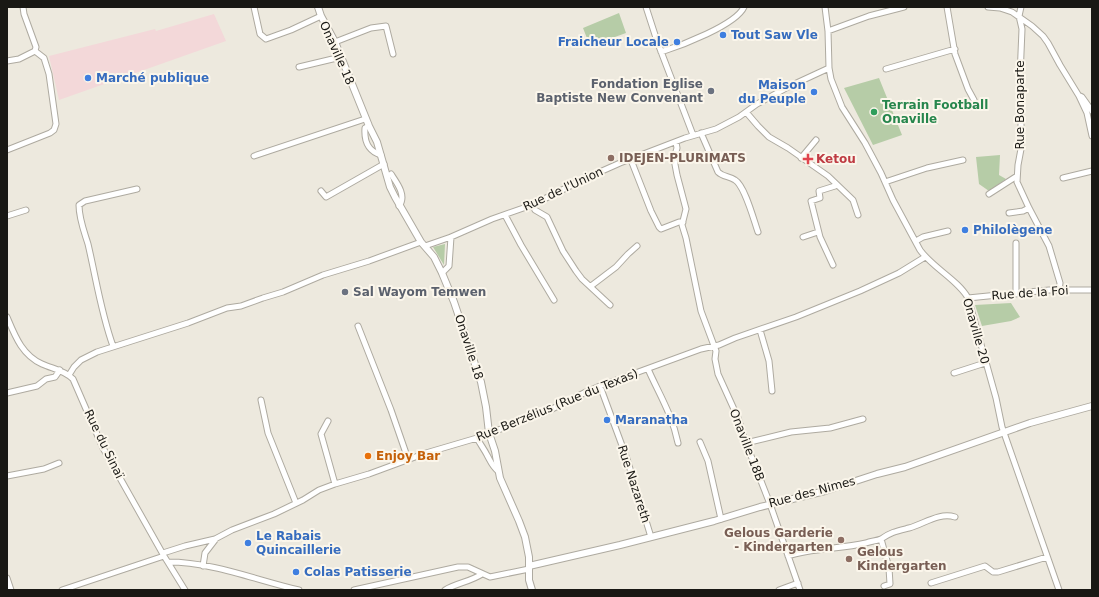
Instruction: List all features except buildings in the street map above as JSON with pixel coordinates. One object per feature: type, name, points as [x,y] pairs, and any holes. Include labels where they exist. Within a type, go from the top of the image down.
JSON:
[{"type":"street","points":[[23,7],[24,14],[36,47],[35,52]]},
{"type":"street","points":[[254,7],[260,34],[266,39],[291,30],[321,16]]},
{"type":"street","name":"Onaville 18","points":[[318,7],[341,57],[368,126],[378,142],[390,187],[399,206],[423,244],[434,257],[454,302],[478,370],[486,407],[488,433],[495,452],[498,471],[503,487],[525,537],[529,557],[529,580],[532,590]]},
{"type":"street","points":[[647,7],[661,52],[693,135]]},
{"type":"street","points":[[661,52],[700,38],[743,11],[744,7]]},
{"type":"street","name":"Onaville 20","points":[[825,7],[828,31],[830,78],[842,107],[865,143],[893,200],[925,257],[962,290],[968,298],[1004,432],[1058,590]]},
{"type":"street","points":[[828,31],[869,16],[903,7]]},
{"type":"street","points":[[947,7],[958,62],[974,100]]},
{"type":"street","points":[[988,7],[1000,7],[1019,16],[1032,26],[1048,42],[1079,96],[1091,122],[1092,136]]},
{"type":"street","name":"Rue Bonaparte","points":[[1021,7],[1019,16],[1022,29],[1020,77],[1021,149],[1016,176],[1019,188],[1049,246],[1060,283],[1059,290]]},
{"type":"street","points":[[334,42],[371,28],[386,26],[393,54]]},
{"type":"street","points":[[886,69],[955,50]]},
{"type":"street","points":[[7,61],[19,59],[35,52]]},
{"type":"street","points":[[7,150],[54,130],[56,124],[49,74],[44,58],[35,52]]},
{"type":"street","points":[[298,67],[341,57]]},
{"type":"street","name":"Rue de l'Union","points":[[69,375],[81,360],[113,346],[188,323],[227,308],[241,306],[283,292],[322,275],[451,237],[532,205],[584,179],[693,135],[716,129],[788,87],[829,68]]},
{"type":"street","points":[[1079,96],[1082,97],[1092,111]]},
{"type":"street","points":[[746,112],[763,132],[828,176],[852,200],[858,215]]},
{"type":"street","points":[[254,156],[365,118]]},
{"type":"street","points":[[368,126],[365,128],[365,132],[369,148],[373,152],[381,155]]},
{"type":"street","points":[[701,133],[718,172],[721,176],[735,180],[738,183],[745,196],[758,232]]},
{"type":"street","points":[[801,158],[816,140]]},
{"type":"street","points":[[631,160],[651,211],[659,227],[661,228],[682,222],[686,215],[686,205],[674,159],[677,148],[676,142]]},
{"type":"street","points":[[885,182],[927,168],[963,160]]},
{"type":"street","points":[[321,191],[326,197],[384,164]]},
{"type":"street","points":[[1063,178],[1092,172]]},
{"type":"street","points":[[391,174],[398,185],[403,199],[399,206]]},
{"type":"street","points":[[989,194],[1016,176]]},
{"type":"street","points":[[833,266],[818,232],[811,201],[820,198],[820,191],[837,185]]},
{"type":"street","points":[[113,346],[103,314],[79,205],[85,201],[137,189]]},
{"type":"street","points":[[532,205],[535,210],[547,217],[570,261],[582,279],[610,305]]},
{"type":"street","points":[[1009,213],[1023,211],[1029,208]]},
{"type":"street","points":[[7,216],[26,210]]},
{"type":"street","points":[[505,215],[554,300]]},
{"type":"street","name":"Onaville 18B","points":[[682,222],[701,311],[716,351],[715,359],[718,374],[738,418],[800,590]]},
{"type":"street","points":[[916,241],[948,231]]},
{"type":"street","points":[[803,237],[818,232]]},
{"type":"street","points":[[442,273],[448,266],[451,237]]},
{"type":"street","points":[[1016,243],[1016,294]]},
{"type":"street","points":[[591,286],[616,267],[638,246]]},
{"type":"street","name":"Rue Berzélius (Rue du Texas)","points":[[62,590],[185,546],[215,539],[232,530],[296,503],[319,490],[369,474],[433,450],[477,438],[546,412],[600,386],[707,346],[714,346],[760,330],[860,291],[899,273],[925,257]]},
{"type":"street","name":"Rue de la Foi","points":[[968,298],[1059,290],[1092,290]]},
{"type":"street","points":[[7,317],[18,344],[26,353],[41,364],[60,370],[69,375]]},
{"type":"street","points":[[358,326],[391,410],[408,459]]},
{"type":"street","points":[[760,330],[769,361],[772,391]]},
{"type":"street","points":[[954,373],[985,363]]},
{"type":"street","points":[[648,368],[666,404],[676,432],[678,443]]},
{"type":"street","points":[[7,393],[37,386],[46,379],[55,377],[60,370]]},
{"type":"street","name":"Rue du Sinaï","points":[[69,375],[77,387],[103,448],[163,554],[186,590]]},
{"type":"street","name":"Rue Nazareth","points":[[600,386],[627,459],[651,537]]},
{"type":"street","points":[[261,400],[268,433],[296,503]]},
{"type":"street","name":"Rue des Nimes","points":[[529,568],[721,519],[770,504],[825,491],[877,474],[905,467],[1030,423],[1092,406]]},
{"type":"street","points":[[746,443],[792,432],[830,428],[863,418]]},
{"type":"street","points":[[328,421],[321,434],[335,484]]},
{"type":"street","points":[[477,438],[492,466],[498,471]]},
{"type":"street","points":[[700,442],[708,461],[721,519]]},
{"type":"street","points":[[7,476],[44,468],[59,463]]},
{"type":"street","points":[[788,556],[809,551],[847,547],[881,539],[883,536],[892,532],[909,528],[944,515],[955,517]]},
{"type":"street","points":[[203,566],[205,553],[215,539]]},
{"type":"street","points":[[881,539],[890,576],[890,584],[884,586]]},
{"type":"street","points":[[931,583],[985,566],[993,572],[998,572],[1047,556]]},
{"type":"street","points":[[168,562],[183,562],[203,566],[257,578],[299,590]]},
{"type":"street","points":[[354,590],[458,566],[477,570],[490,578],[529,568]]},
{"type":"street","points":[[445,590],[454,585],[476,578],[482,574]]},
{"type":"street","points":[[7,578],[11,590]]},
{"type":"street","points":[[780,590],[798,583]]},
{"type":"shaded area","name":"Marché publique","points":[[214,14],[226,41],[59,100],[49,56],[155,29],[156,31]]},
{"type":"green space","points":[[619,13],[626,33],[590,46],[583,28]]},
{"type":"green space","name":"Terrain Football Onaville","points":[[879,78],[902,135],[873,145],[844,88]]},
{"type":"green space","points":[[1000,155],[999,175],[1006,179],[989,191],[979,184],[976,157]]},
{"type":"green space","points":[[445,244],[444,265],[433,247]]},
{"type":"green space","points":[[1011,303],[1020,317],[1011,321],[982,326],[975,305]]},
{"type":"place","name":"Tout Saw Vle","points":[[723,35]]},
{"type":"place","name":"Fraicheur Locale","points":[[677,42]]},
{"type":"place","name":"Marché publique","points":[[88,78]]},
{"type":"place","name":"Fondation Eglise Baptiste New Convenant","points":[[711,91]]},
{"type":"place","name":"Maison du Peuple","points":[[814,92]]},
{"type":"place","name":"Terrain Football Onaville","points":[[874,112]]},
{"type":"place","name":"IDEJEN-PLURIMATS","points":[[611,158]]},
{"type":"place","name":"Ketou","points":[[808,159]]},
{"type":"place","name":"Philolègene","points":[[965,230]]},
{"type":"place","name":"Sal Wayom Temwen","points":[[345,292]]},
{"type":"place","name":"Maranatha","points":[[607,420]]},
{"type":"place","name":"Enjoy Bar","points":[[368,456]]},
{"type":"place","name":"Gelous Garderie - Kindergarten","points":[[841,540]]},
{"type":"place","name":"Le Rabais Quincaillerie","points":[[248,543]]},
{"type":"place","name":"Gelous Kindergarten","points":[[849,559]]},
{"type":"place","name":"Colas Patisserie","points":[[296,572]]}]
